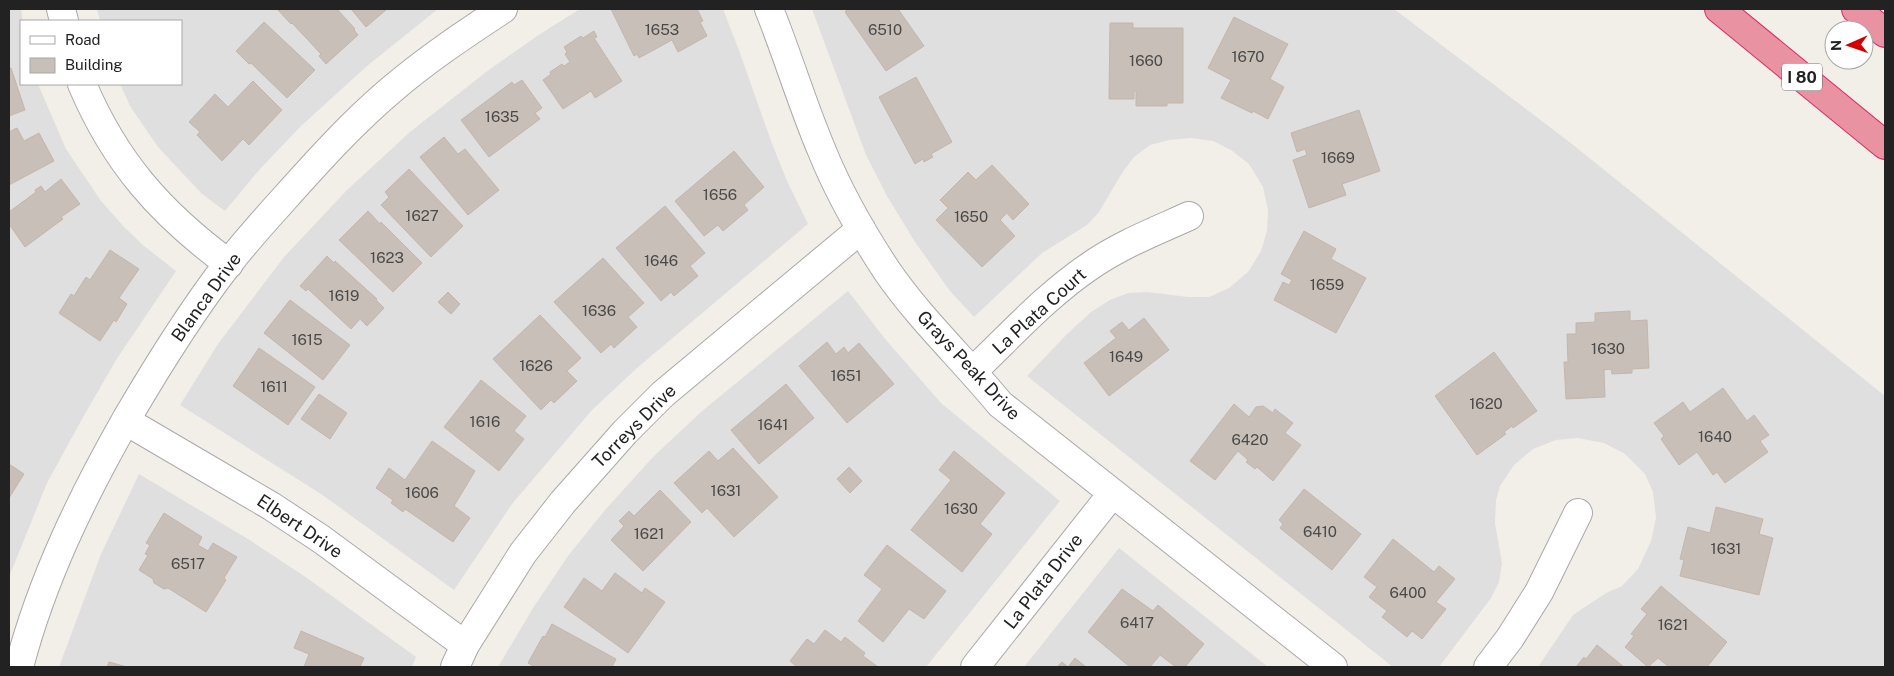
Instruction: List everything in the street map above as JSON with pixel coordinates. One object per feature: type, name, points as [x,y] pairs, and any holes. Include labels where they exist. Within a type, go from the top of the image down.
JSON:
[{"type":"highway","name":"I 80","points":[[1719,9],[1885,145]]},
{"type":"highway","points":[[1856,9],[1885,33]]},
{"type":"street","name":"Blanca Drive","points":[[18,667],[20,620],[88,489],[168,348],[228,264],[301,179],[366,112],[421,65],[503,9]]},
{"type":"street","name":"Grays Peak Drive","points":[[769,9],[822,153],[839,189],[862,229],[908,299],[1000,404],[1334,667]]},
{"type":"street","points":[[82,85],[94,113],[115,149],[136,179],[163,208],[201,243],[228,264]]},
{"type":"street","name":"La Plata Court","points":[[973,371],[1062,286],[1091,264],[1189,216]]},
{"type":"street","name":"Torreys Drive","points":[[460,656],[523,553],[563,502],[625,432],[663,394],[862,229]]},
{"type":"street","name":"Elbert Drive","points":[[126,420],[271,506],[321,539],[460,656]]},
{"type":"street","name":"La Plata Drive","points":[[975,667],[1112,494]]},
{"type":"street","points":[[1488,667],[1510,638],[1539,592],[1578,513]]},
{"type":"shaded area","points":[[9,9],[21,9],[23,20],[20,20],[20,85],[38,85],[66,149],[101,201],[144,246],[176,271],[116,360],[47,483],[9,577]]},
{"type":"shaded area","points":[[97,9],[438,9],[367,66],[300,127],[260,169],[225,211],[202,194],[158,147],[130,106],[120,85],[182,85],[182,20],[100,20]]},
{"type":"shaded area","points":[[580,9],[723,9],[771,141],[787,181],[808,224],[637,368],[592,410],[512,504],[454,590],[321,494],[180,405],[218,344],[284,257],[347,190],[410,132],[486,72],[540,34]]},
{"type":"shaded area","points":[[812,9],[1394,9],[1572,144],[1885,396],[1885,667],[1538,667],[1573,615],[1606,593],[1622,586],[1638,569],[1651,541],[1656,518],[1653,492],[1645,474],[1625,454],[1604,443],[1578,438],[1556,440],[1533,449],[1514,465],[1500,486],[1496,500],[1495,523],[1502,563],[1499,582],[1491,598],[1439,667],[1393,667],[1027,376],[1091,312],[1110,300],[1128,293],[1147,292],[1188,297],[1209,297],[1229,288],[1248,272],[1261,251],[1267,231],[1268,210],[1263,187],[1249,164],[1231,150],[1213,141],[1191,138],[1169,140],[1150,145],[1134,157],[1122,173],[1099,212],[1087,225],[1042,253],[974,317],[950,291],[915,242],[887,196],[866,155]]},
{"type":"shaded area","points":[[848,291],[886,340],[941,403],[1060,501],[926,667],[498,667],[533,608],[568,556],[605,510],[653,457],[701,412]]},
{"type":"shaded area","points":[[139,474],[248,539],[307,578],[416,657],[412,667],[59,667],[101,554]]},
{"type":"shaded area","points":[[1119,548],[1268,667],[1024,667]]},
{"type":"building","points":[[337,9],[358,35],[326,64],[319,56],[321,54],[278,10]]},
{"type":"building","points":[[351,9],[387,9],[366,27]]},
{"type":"building","points":[[611,9],[697,9],[703,21],[700,22],[707,36],[678,52],[672,40],[639,58],[637,54],[634,56]]},
{"type":"building","points":[[845,9],[898,9],[924,46],[886,71],[845,12],[847,11]]},
{"type":"building","points":[[1234,17],[1288,44],[1270,79],[1284,87],[1268,119],[1221,98],[1231,80],[1208,68]]},
{"type":"building","points":[[264,22],[315,70],[287,98],[236,51]]},
{"type":"building","points":[[1110,23],[1133,23],[1133,28],[1183,28],[1183,103],[1167,103],[1167,106],[1136,106],[1136,91],[1134,91],[1134,99],[1109,99]]},
{"type":"building","points":[[594,31],[597,37],[594,38],[622,81],[595,98],[591,91],[563,109],[543,80],[551,74],[550,72],[562,64],[564,66],[570,62],[565,54],[567,52],[564,47],[581,36],[583,38]]},
{"type":"building","points":[[9,68],[11,68],[25,110],[9,116]]},
{"type":"building","points":[[916,77],[952,142],[931,154],[933,157],[924,162],[923,159],[915,164],[879,97]]},
{"type":"building","points":[[522,80],[542,108],[535,113],[540,119],[489,157],[461,120],[512,82],[514,85]]},
{"type":"building","points":[[253,81],[282,110],[249,145],[243,139],[222,161],[197,135],[200,132],[189,122],[215,94],[228,107]]},
{"type":"building","points":[[1359,110],[1380,171],[1342,184],[1346,195],[1309,208],[1293,160],[1307,155],[1305,149],[1297,152],[1291,133]]},
{"type":"building","points":[[17,128],[24,141],[39,133],[54,161],[9,185],[9,132]]},
{"type":"building","points":[[444,137],[458,154],[465,149],[499,190],[468,215],[420,157]]},
{"type":"building","points":[[734,151],[764,187],[744,205],[748,210],[723,231],[718,225],[704,236],[675,201]]},
{"type":"building","points":[[992,165],[1029,204],[1013,220],[1007,213],[1000,220],[1015,236],[982,267],[936,220],[948,208],[940,200],[968,172],[976,180]]},
{"type":"building","points":[[409,169],[463,226],[431,257],[381,205],[389,197],[385,192]]},
{"type":"building","points":[[61,179],[80,204],[25,247],[9,224],[9,212],[36,192],[35,190],[41,186],[45,192]]},
{"type":"building","points":[[665,206],[705,253],[690,266],[698,276],[674,296],[671,292],[661,301],[616,248]]},
{"type":"building","points":[[368,211],[422,263],[393,292],[339,240]]},
{"type":"building","points":[[1304,231],[1336,249],[1331,259],[1366,278],[1336,333],[1274,300],[1283,282],[1289,285],[1292,280],[1281,274]]},
{"type":"building","points":[[110,250],[139,269],[119,298],[127,304],[116,322],[114,320],[100,341],[59,313],[71,294],[74,296],[86,277],[90,280]]},
{"type":"building","points":[[327,256],[377,299],[384,308],[367,326],[360,319],[351,329],[308,289],[306,291],[300,286]]},
{"type":"building","points":[[603,258],[644,303],[628,317],[637,327],[614,348],[611,344],[601,353],[554,302]]},
{"type":"building","points":[[448,292],[460,304],[451,314],[438,302]]},
{"type":"building","points":[[290,300],[350,345],[323,380],[264,333]]},
{"type":"building","points":[[1630,311],[1630,321],[1647,320],[1649,368],[1632,369],[1632,373],[1612,374],[1611,369],[1604,370],[1605,397],[1566,399],[1564,362],[1568,362],[1567,334],[1576,334],[1576,323],[1595,322],[1595,313]]},
{"type":"building","points":[[540,315],[581,358],[567,371],[577,381],[554,403],[551,400],[541,410],[493,359]]},
{"type":"building","points":[[1144,318],[1169,350],[1109,396],[1084,363],[1116,338],[1110,331],[1122,322],[1129,330]]},
{"type":"building","points":[[827,342],[836,354],[844,347],[848,353],[859,343],[894,384],[847,423],[799,366]]},
{"type":"building","points":[[259,348],[315,387],[288,425],[233,386]]},
{"type":"building","points":[[1494,352],[1537,411],[1513,428],[1512,426],[1504,432],[1506,434],[1477,455],[1435,396]]},
{"type":"building","points":[[481,380],[526,416],[514,431],[524,439],[499,471],[444,427]]},
{"type":"building","points":[[786,384],[814,418],[759,464],[731,430]]},
{"type":"building","points":[[1723,388],[1747,421],[1754,415],[1769,435],[1760,441],[1768,452],[1725,483],[1717,472],[1713,475],[1697,452],[1679,465],[1661,439],[1664,436],[1654,423],[1683,402],[1690,412]]},
{"type":"building","points":[[319,394],[347,413],[330,439],[301,419]]},
{"type":"building","points":[[1234,404],[1249,417],[1256,407],[1263,406],[1273,413],[1275,409],[1293,423],[1285,433],[1301,445],[1273,481],[1257,467],[1255,469],[1246,462],[1248,460],[1238,451],[1215,480],[1190,461]]},
{"type":"building","points":[[432,441],[475,471],[454,506],[470,518],[453,542],[405,509],[403,512],[391,503],[393,500],[376,488],[389,468],[405,480]]},
{"type":"building","points":[[733,448],[778,497],[734,537],[707,508],[702,513],[674,483],[709,451],[718,461]]},
{"type":"building","points":[[954,451],[1005,493],[980,524],[992,534],[962,572],[911,530],[951,480],[939,470]]},
{"type":"building","points":[[9,464],[24,474],[9,498]]},
{"type":"building","points":[[849,467],[862,481],[850,493],[837,479]]},
{"type":"building","points":[[1304,489],[1361,534],[1332,570],[1280,528],[1283,524],[1279,520]]},
{"type":"building","points":[[660,490],[691,522],[643,571],[611,540],[624,526],[619,521],[629,511],[634,516]]},
{"type":"building","points":[[1716,507],[1763,519],[1759,534],[1773,538],[1759,595],[1680,576],[1684,560],[1680,559],[1688,527],[1710,533]]},
{"type":"building","points":[[164,513],[202,537],[198,545],[208,551],[213,543],[237,557],[224,578],[226,580],[206,612],[168,588],[164,589],[154,583],[153,579],[139,570],[148,555],[145,554],[150,545],[146,543]]},
{"type":"building","points":[[1393,539],[1434,572],[1439,566],[1455,579],[1436,602],[1446,609],[1422,639],[1412,631],[1407,637],[1382,617],[1387,611],[1369,597],[1377,587],[1364,577]]},
{"type":"building","points":[[887,545],[946,591],[924,619],[909,609],[883,642],[858,621],[882,589],[864,575]]},
{"type":"building","points":[[615,573],[642,593],[645,588],[665,602],[628,653],[564,607],[584,578],[602,591]]},
{"type":"building","points":[[1661,586],[1727,642],[1707,667],[1669,667],[1658,658],[1648,667],[1625,647],[1634,636],[1631,634],[1647,614],[1641,609]]},
{"type":"building","points":[[1122,589],[1153,611],[1158,605],[1204,644],[1185,667],[1176,667],[1160,655],[1150,667],[1130,667],[1088,632]]},
{"type":"building","points":[[552,624],[616,659],[612,667],[535,667],[528,663]]},
{"type":"building","points":[[825,630],[841,642],[845,637],[865,653],[863,656],[878,667],[797,667],[790,661],[807,639],[814,644]]},
{"type":"building","points":[[301,631],[364,658],[360,667],[304,667],[309,654],[294,648]]},
{"type":"building","points":[[1597,645],[1624,667],[1576,667],[1584,657],[1586,659]]},
{"type":"building","points":[[1075,658],[1086,667],[1068,667]]},
{"type":"building","points":[[109,662],[127,667],[107,667]]},
{"type":"building","points":[[1062,662],[1068,667],[1057,667]]}]
